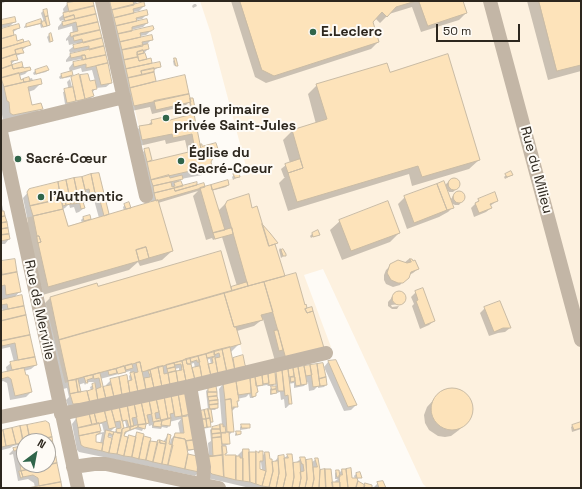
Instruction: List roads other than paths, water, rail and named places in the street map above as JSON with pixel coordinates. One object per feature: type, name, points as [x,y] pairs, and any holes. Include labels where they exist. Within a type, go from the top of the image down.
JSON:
[{"type":"street","points":[[102,1],[146,196]]},
{"type":"street","name":"Rue du Milieu","points":[[490,1],[581,340]]},
{"type":"street","points":[[1,127],[124,97]]},
{"type":"street","name":"Rue de Merville","points":[[1,132],[78,488]]},
{"type":"street","points":[[1,417],[60,410],[190,386],[326,353]]},
{"type":"street","points":[[190,386],[204,467],[203,484]]},
{"type":"street","points":[[73,467],[106,464],[219,488]]},
{"type":"place","name":"E.Leclerc","points":[[313,32]]},
{"type":"place","name":"École primaire privée Saint-Jules","points":[[166,118]]},
{"type":"place","name":"Sacré-Cœur","points":[[18,159]]},
{"type":"place","name":"Église du Sacré-Coeur","points":[[181,161]]},
{"type":"place","name":"l’Authentic","points":[[41,197]]}]
